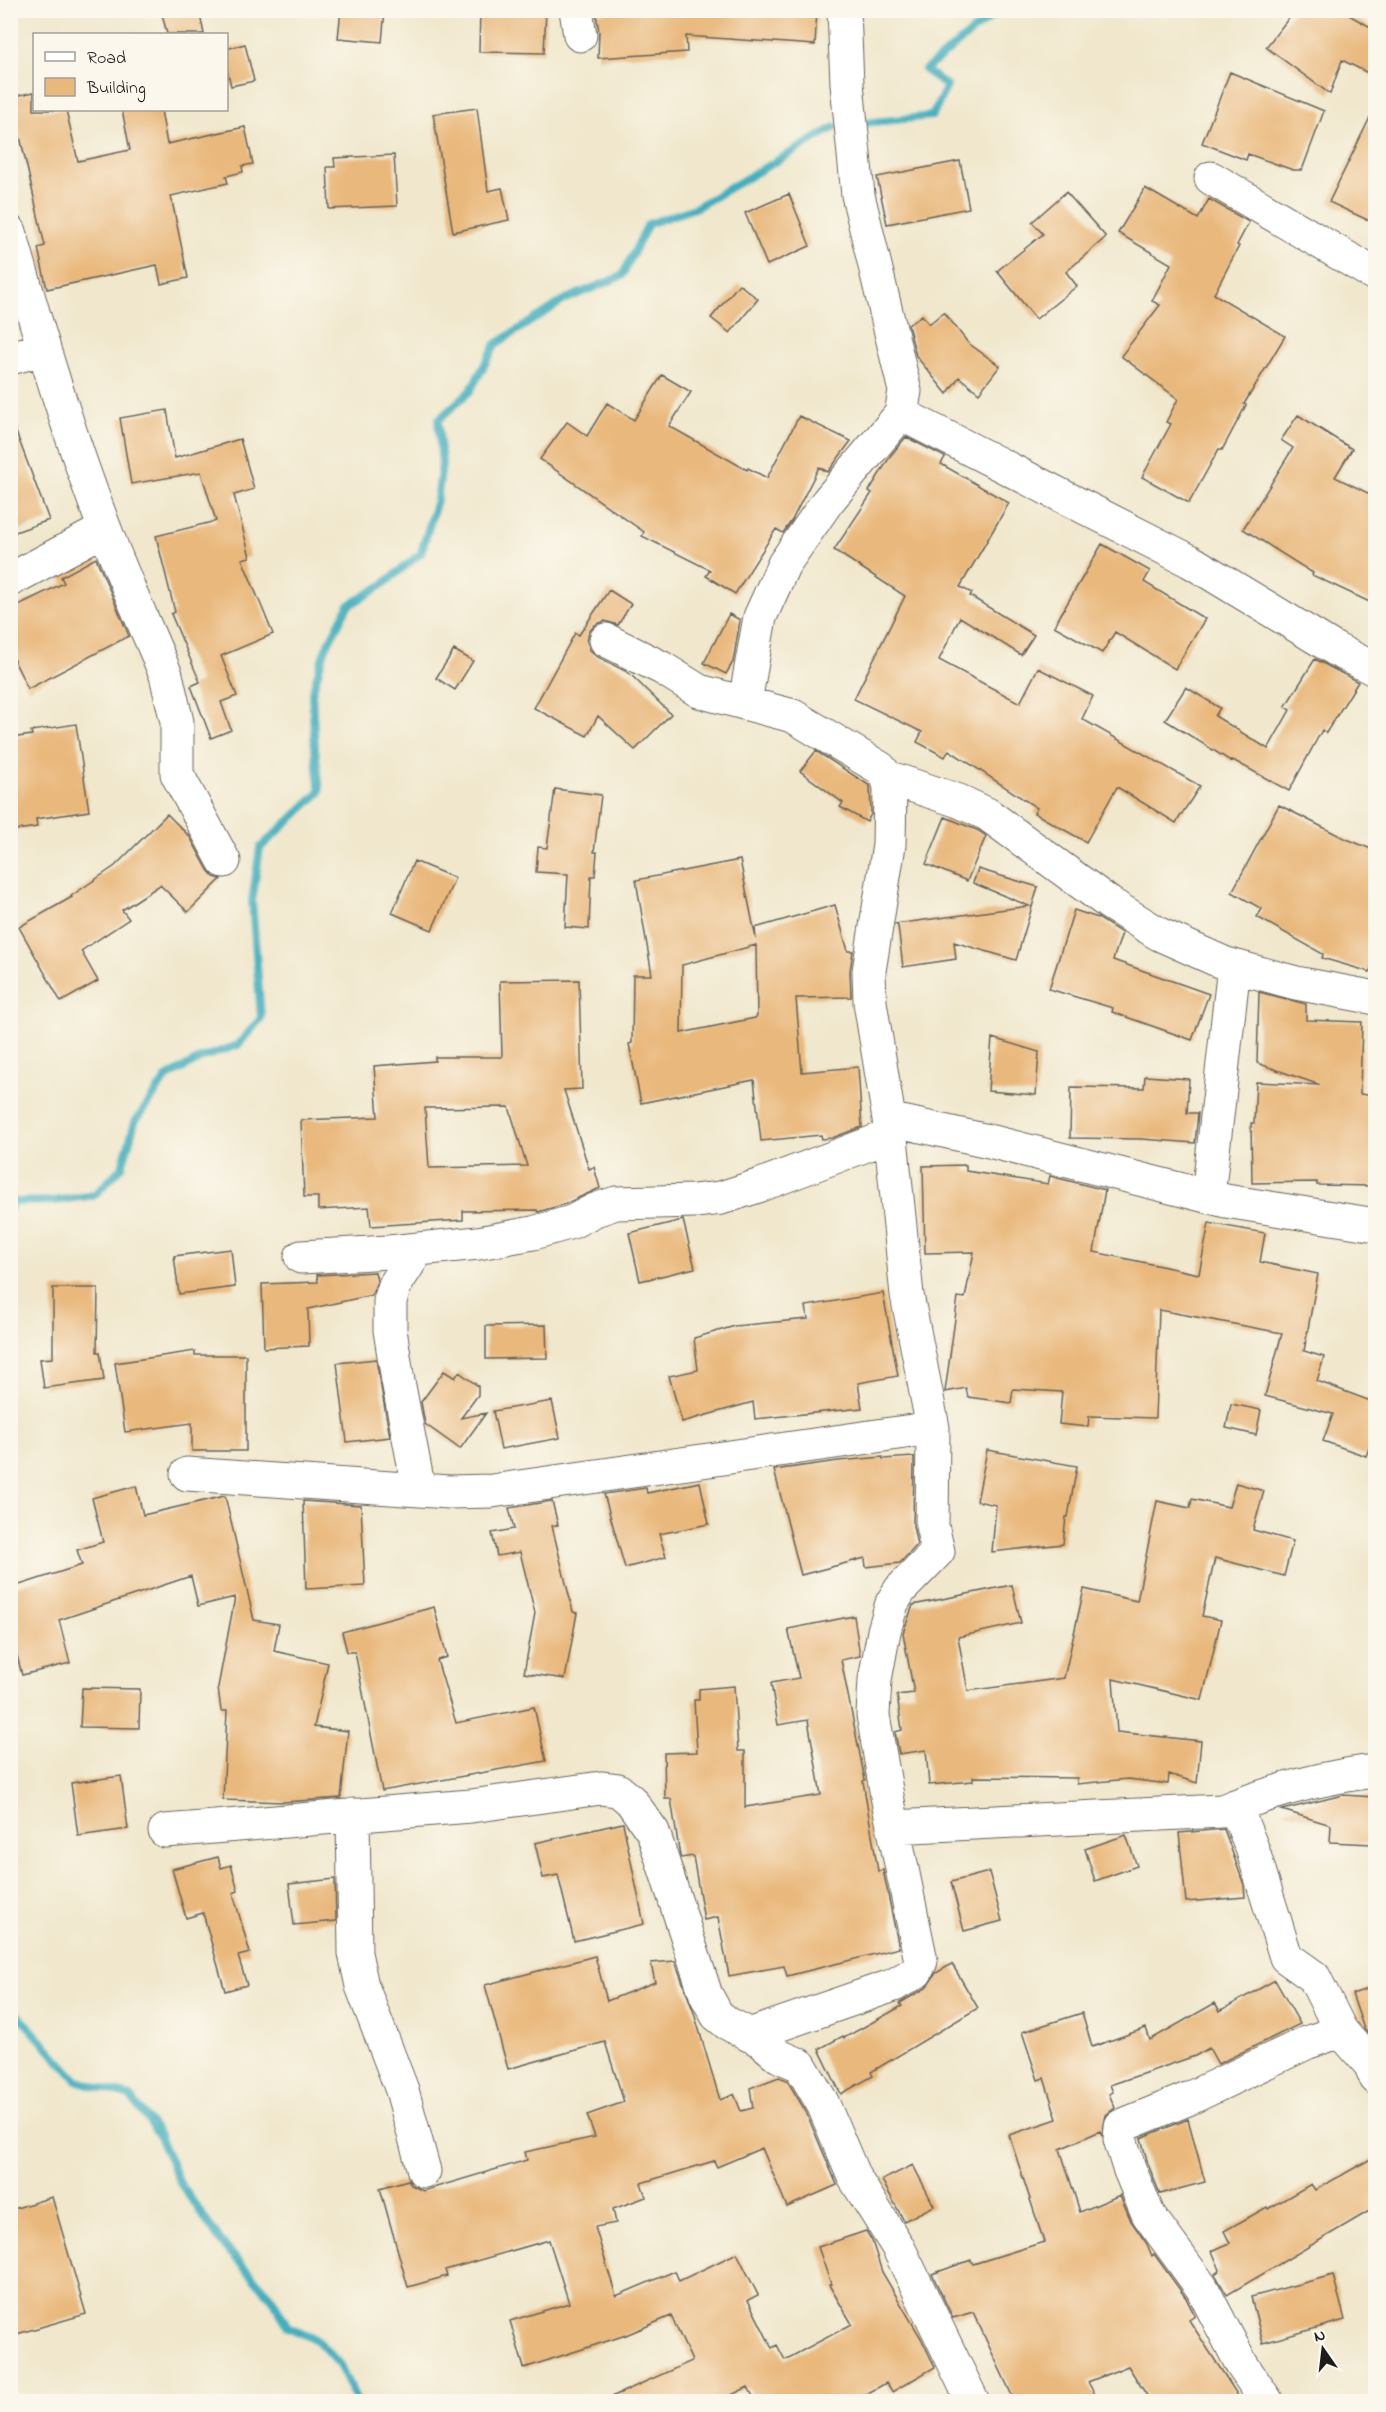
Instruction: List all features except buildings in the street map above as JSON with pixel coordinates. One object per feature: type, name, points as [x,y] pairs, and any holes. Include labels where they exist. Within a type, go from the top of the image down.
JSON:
[{"type":"street","points":[[746,702],[760,617],[784,564],[827,502],[901,414],[905,391],[858,195],[847,84],[844,10]]},
{"type":"street","points":[[1211,178],[1376,275]]},
{"type":"street","points":[[10,231],[72,440],[105,529],[162,664],[173,696],[177,722],[177,774],[224,861]]},
{"type":"street","points":[[10,358],[44,349]]},
{"type":"street","points":[[901,414],[1190,561],[1335,649],[1376,670]]},
{"type":"street","points":[[10,580],[105,529]]},
{"type":"street","points":[[606,640],[662,668],[699,691],[793,716],[880,768],[890,786],[889,845],[869,971],[870,1002],[889,1127],[907,1295],[933,1428],[932,1526],[938,1551],[900,1590],[892,1603],[875,1680],[873,1715],[893,1827],[921,1961],[916,1972],[894,1985],[749,2035]]},
{"type":"street","points":[[887,777],[959,801],[987,814],[1134,920],[1159,934],[1234,966],[1296,983],[1376,998]]},
{"type":"street","points":[[1208,1196],[1234,966]]},
{"type":"street","points":[[301,1257],[478,1243],[533,1233],[572,1222],[595,1210],[616,1203],[721,1198],[761,1185],[889,1127],[993,1142],[1208,1196],[1320,1218],[1376,1225]]},
{"type":"street","points":[[418,1249],[395,1285],[390,1301],[390,1330],[419,1490]]},
{"type":"street","points":[[187,1474],[450,1492],[492,1491],[933,1428]]},
{"type":"street","points":[[893,1827],[1222,1811],[1277,1791],[1344,1774],[1376,1771]]},
{"type":"street","points":[[165,1831],[471,1806],[601,1788],[618,1790],[632,1801],[653,1832],[706,1995],[717,2015],[727,2023],[760,2040],[779,2056],[800,2064],[823,2104],[854,2177],[898,2247],[964,2399]]},
{"type":"street","points":[[1235,1806],[1252,1848],[1286,1957],[1314,1977],[1357,2039],[1376,2078]]},
{"type":"street","points":[[353,1815],[355,1953],[362,1986],[402,2090],[424,2171]]},
{"type":"street","points":[[1267,2402],[1242,2365],[1202,2288],[1148,2214],[1129,2168],[1120,2132],[1121,2126],[1190,2098],[1306,2043],[1357,2039]]},
{"type":"waterway","points":[[865,123],[932,116],[947,86],[925,70],[1001,10]]},
{"type":"waterway","points":[[10,1209],[13,1202],[54,1201],[95,1195],[122,1167],[135,1122],[166,1078],[201,1058],[238,1045],[261,1018],[252,901],[260,848],[320,792],[312,693],[325,650],[348,606],[381,586],[421,553],[437,500],[442,464],[438,420],[470,391],[496,344],[566,299],[622,276],[648,224],[695,208],[835,127]]},
{"type":"waterway","points":[[10,2006],[78,2081],[130,2096],[157,2132],[180,2183],[221,2242],[272,2298],[288,2327],[317,2340],[340,2365],[357,2402]]}]
